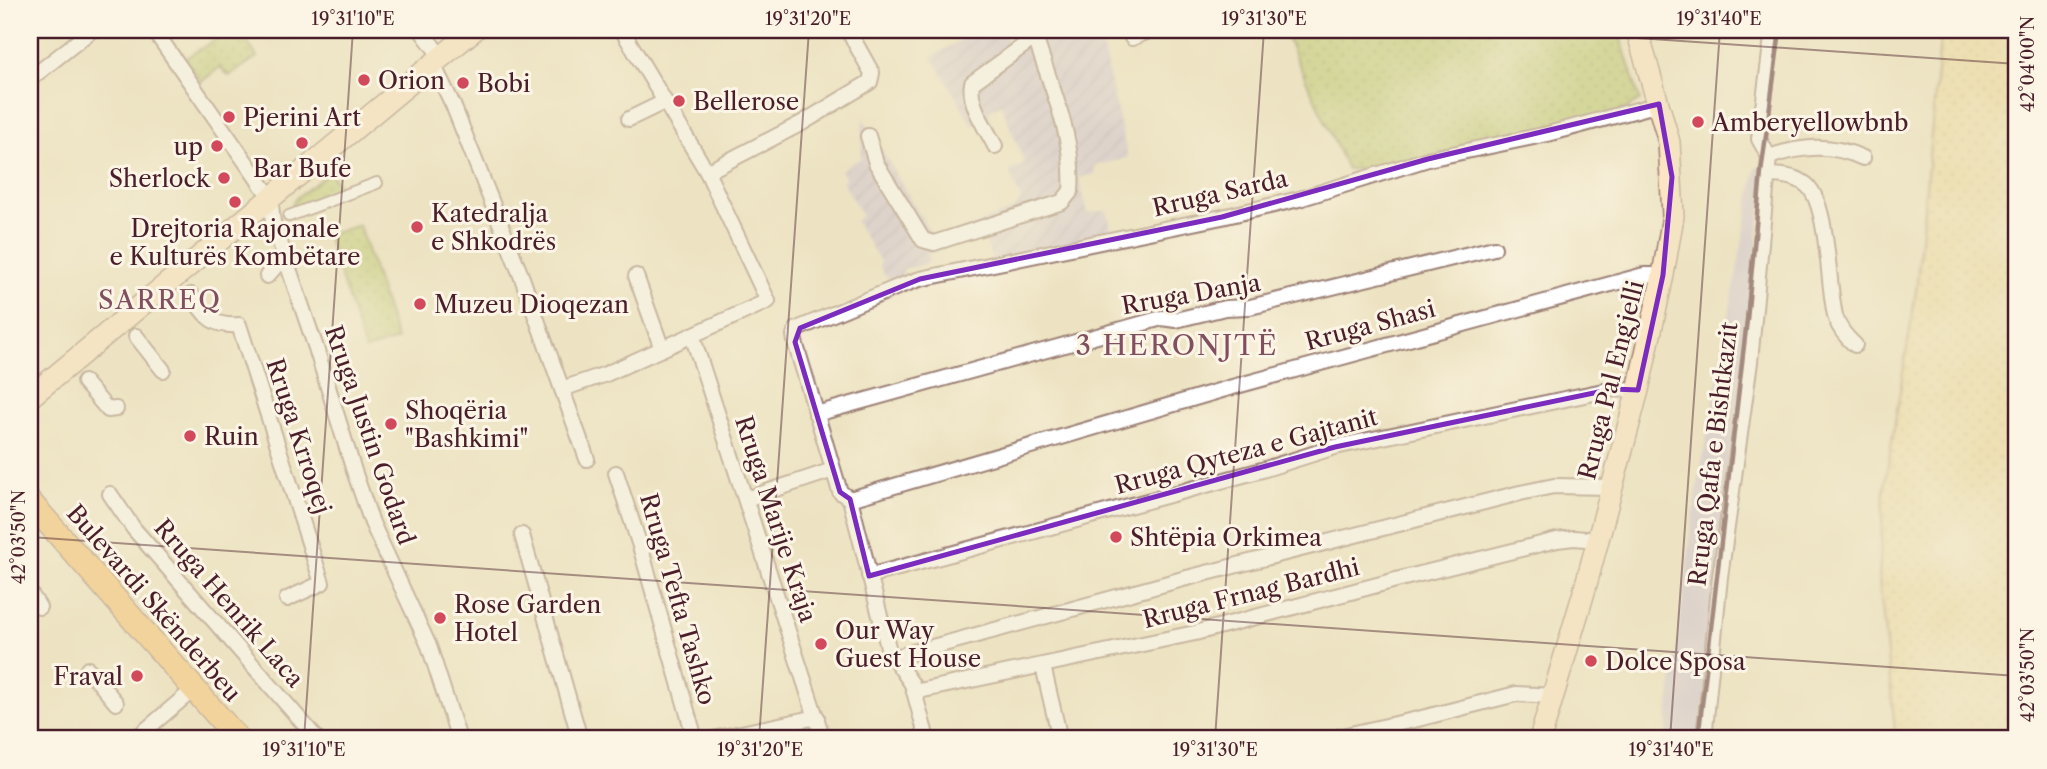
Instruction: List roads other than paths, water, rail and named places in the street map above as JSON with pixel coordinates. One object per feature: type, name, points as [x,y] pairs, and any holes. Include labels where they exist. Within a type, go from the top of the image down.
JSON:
[{"type":"main road","points":[[30,397],[474,30]]},
{"type":"main road","name":"Rruga Pal Engjelli","points":[[1540,739],[1555,696],[1638,390],[1673,216],[1669,142],[1637,30]]},
{"type":"main road","name":"Bulevardi Skënderbeu","points":[[30,502],[238,739]]},
{"type":"street","points":[[30,79],[92,30]]},
{"type":"street","points":[[154,30],[270,197]]},
{"type":"street","points":[[421,30],[437,60],[523,278],[587,459]]},
{"type":"street","points":[[562,389],[606,374],[768,300],[707,172],[622,30]]},
{"type":"street","points":[[707,172],[803,123],[872,80],[872,73],[848,30]]},
{"type":"street","points":[[1132,38],[1151,30]]},
{"type":"street","name":"Rruga Qafa e Bishtkazit","points":[[1704,739],[1720,577],[1750,362],[1769,158],[1759,139],[1773,30]]},
{"type":"street","points":[[867,136],[876,163],[923,240],[933,243],[1062,202],[1071,191],[1071,155],[1040,34],[972,83],[970,92],[974,103],[995,146]]},
{"type":"street","points":[[629,119],[664,102]]},
{"type":"street","name":"Rruga Sarda","points":[[816,414],[795,342],[795,332],[803,326],[920,279],[1299,199],[1428,159],[1548,134],[1659,104]]},
{"type":"street","points":[[1769,158],[1787,151],[1827,147],[1863,158]]},
{"type":"street","points":[[1767,175],[1804,182],[1816,198],[1832,278],[1836,319],[1844,335],[1855,345]]},
{"type":"street","points":[[289,216],[377,183]]},
{"type":"street","name":"Rruga Justin Godard","points":[[270,197],[273,222],[372,523],[429,646],[459,739]]},
{"type":"street","name":"Rruga Danja","points":[[816,414],[1162,318],[1175,320],[1225,309],[1250,307],[1494,248]]},
{"type":"street","points":[[267,276],[287,260]]},
{"type":"street","name":"Rruga Shasi","points":[[850,499],[1407,338],[1644,275],[1663,275]]},
{"type":"street","points":[[636,276],[662,349]]},
{"type":"street","name":"Rruga Krroqej","points":[[191,295],[208,319],[225,326],[239,325],[309,541],[322,583],[287,599]]},
{"type":"street","name":"Rruga Marije Kraja","points":[[692,335],[823,739]]},
{"type":"street","points":[[136,336],[163,370]]},
{"type":"street","points":[[84,382],[108,410],[116,409]]},
{"type":"street","name":"Rruga Qyteza e Gajtanit","points":[[869,576],[1262,470],[1335,447],[1613,389],[1638,390]]},
{"type":"street","points":[[816,414],[840,492],[850,499],[892,658],[908,676],[927,739]]},
{"type":"street","points":[[746,499],[832,470]]},
{"type":"street","name":"Rruga Tefta Tashko","points":[[616,473],[640,546],[695,739]]},
{"type":"street","points":[[892,658],[1183,579],[1520,493],[1554,486],[1612,487]]},
{"type":"street","name":"Rruga Henrik Laca","points":[[110,494],[134,529],[317,739]]},
{"type":"street","points":[[522,535],[580,739]]},
{"type":"street","name":"Rruga Frnag Bardhi","points":[[914,692],[1195,633],[1557,540],[1598,540]]},
{"type":"street","points":[[30,593],[39,607]]},
{"type":"street","points":[[1043,666],[1060,739]]},
{"type":"street","points":[[88,669],[116,703]]},
{"type":"street","points":[[146,736],[194,689]]},
{"type":"street","points":[[1328,739],[1516,694],[1555,696]]},
{"type":"street","points":[[713,739],[817,717]]},
{"type":"railway","points":[[1698,739],[1747,320],[1761,173],[1780,30]]},
{"type":"place","name":"Orion","points":[[364,80]]},
{"type":"place","name":"Bobi","points":[[463,83]]},
{"type":"place","name":"Bellerose","points":[[679,101]]},
{"type":"place","name":"Pjerini Art","points":[[229,117]]},
{"type":"place","name":"Amberyellowbnb","points":[[1698,122]]},
{"type":"place","name":"Bar Bufe","points":[[302,143]]},
{"type":"place","name":"up","points":[[217,146]]},
{"type":"place","name":"Sherlock","points":[[224,178]]},
{"type":"place","name":"Drejtoria Rajonale e Kulturës Kombëtare","points":[[235,202]]},
{"type":"place","name":"Katedralja e Shkodrës","points":[[417,227]]},
{"type":"place","name":"Muzeu Dioqezan","points":[[420,304]]},
{"type":"place","name":"Shoqëria \"Bashkimi\"","points":[[391,424]]},
{"type":"place","name":"Ruin","points":[[190,436]]},
{"type":"place","name":"Shtëpia Orkimea","points":[[1116,537]]},
{"type":"place","name":"Rose Garden Hotel","points":[[440,618]]},
{"type":"place","name":"Our Way Guest House","points":[[821,644]]},
{"type":"place","name":"Dolce Sposa","points":[[1591,661]]},
{"type":"place","name":"Fraval","points":[[137,676]]},
{"type":"district","name":"SARREQ","points":[[160,300]]},
{"type":"district","name":"3 HERONJTË","points":[[1177,345]]}]
